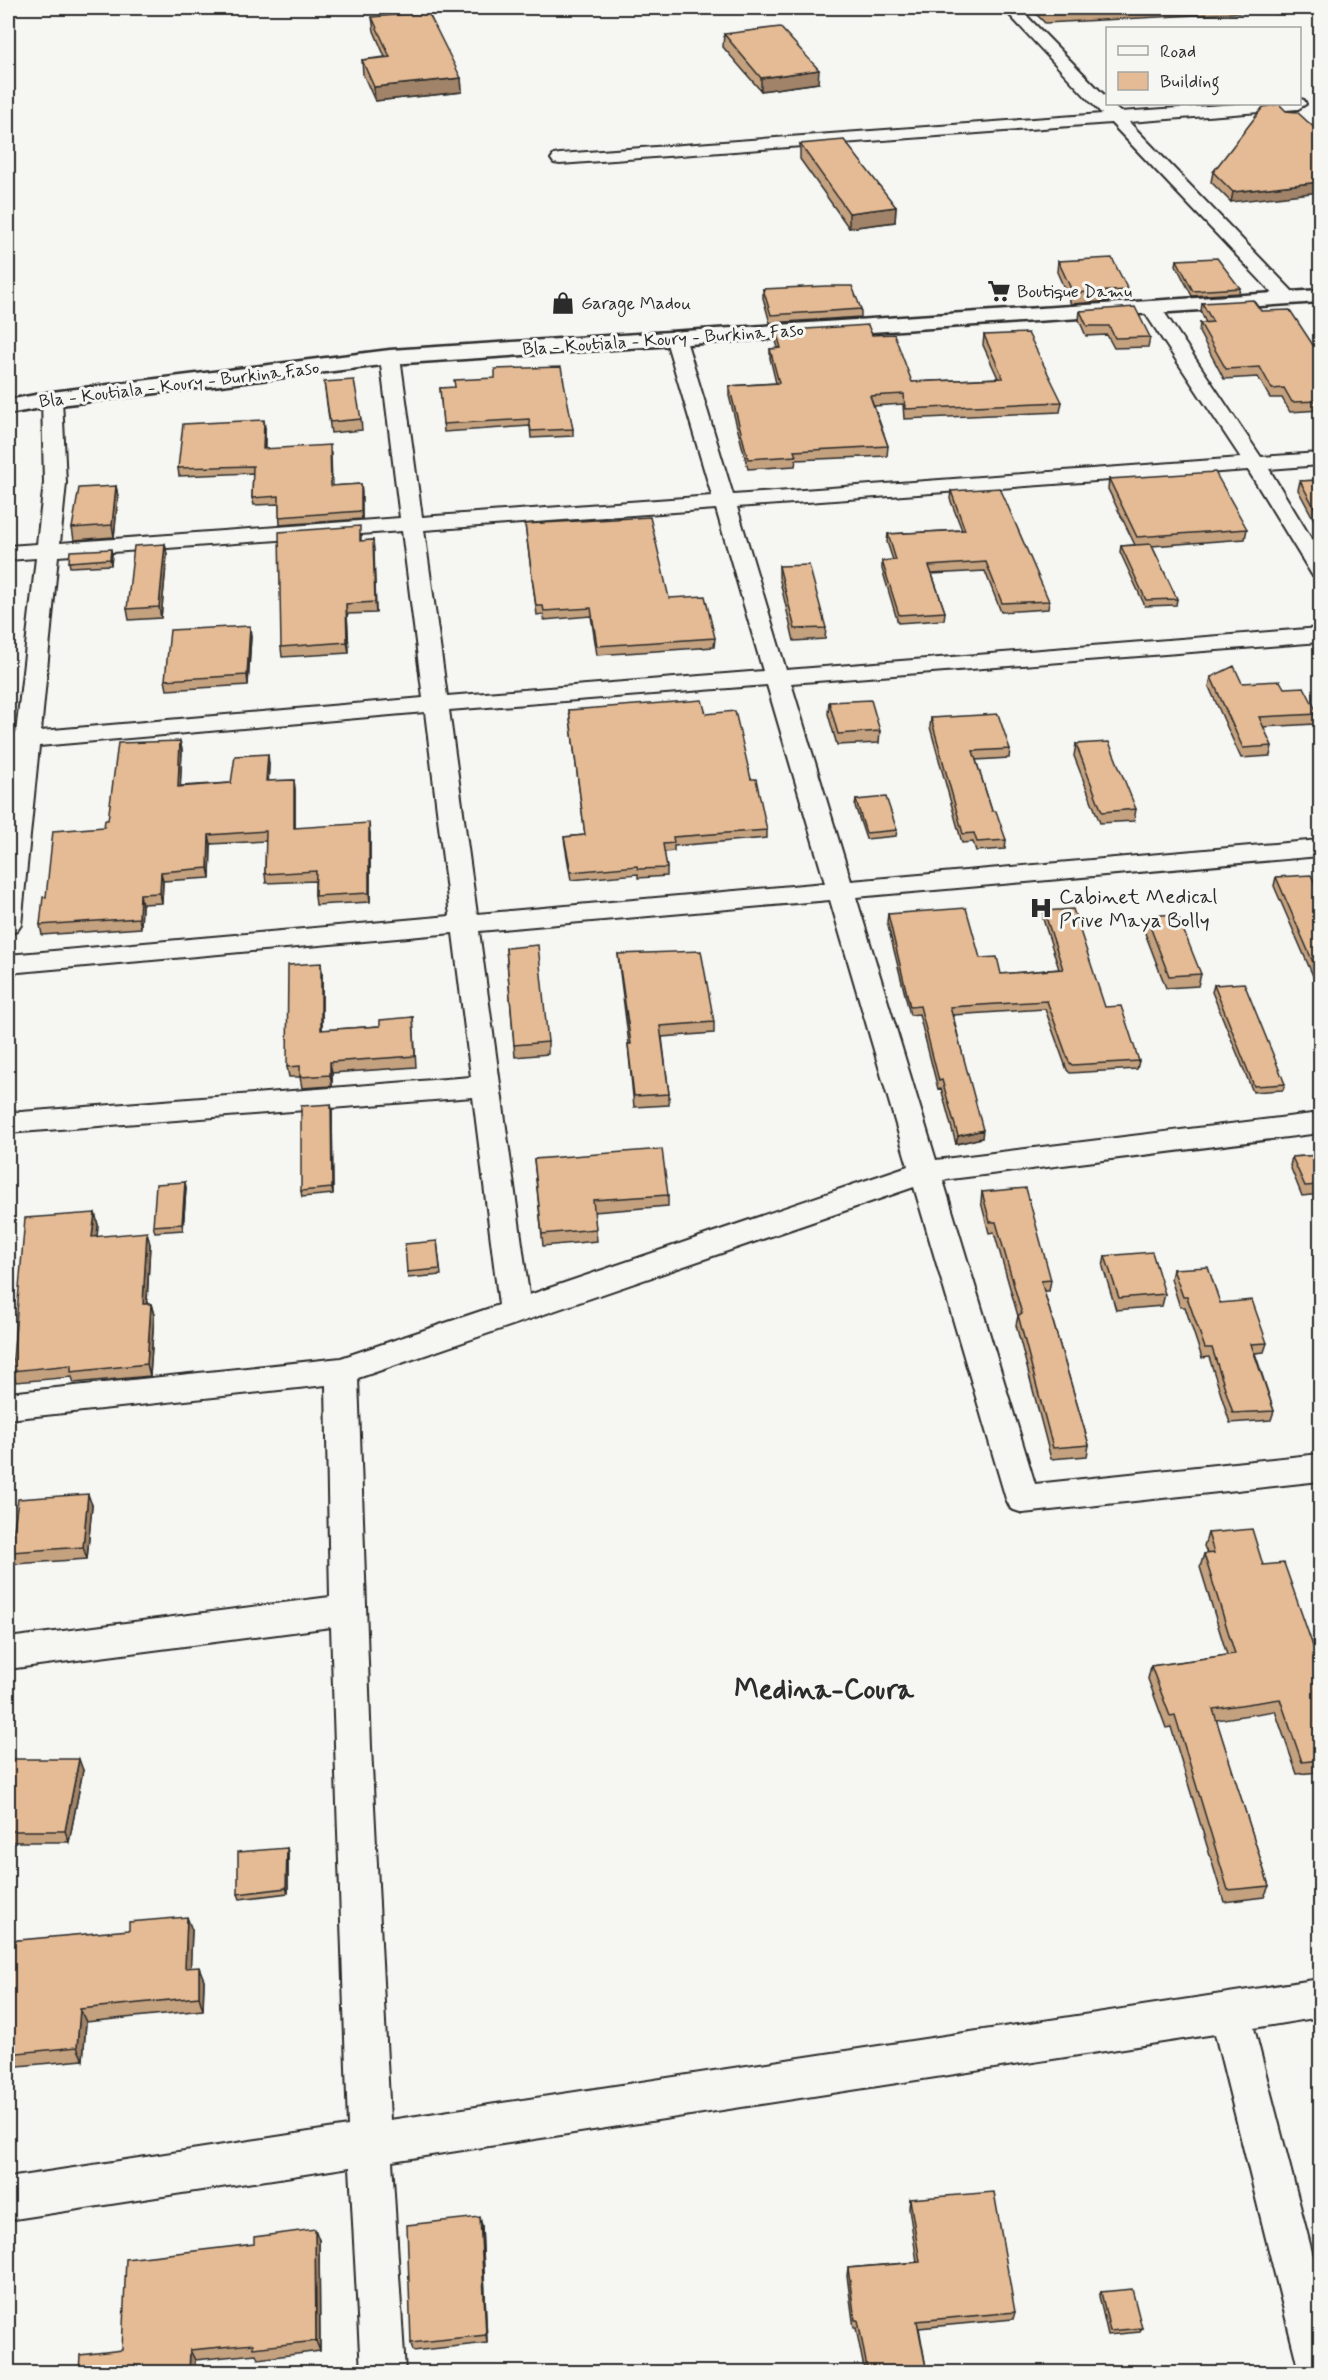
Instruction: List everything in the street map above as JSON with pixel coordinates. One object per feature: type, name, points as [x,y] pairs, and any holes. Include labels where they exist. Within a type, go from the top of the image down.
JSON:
[{"type":"main road","name":"Bla - Koutiala - Koury - Burkina Faso","points":[[8,407],[52,399],[390,357],[1320,296]]},
{"type":"street","points":[[1011,8],[1288,298]]},
{"type":"street","points":[[560,159],[1276,105]]},
{"type":"street","points":[[1151,307],[1255,464],[1320,570]]},
{"type":"street","points":[[675,337],[1023,1499],[1320,1468]]},
{"type":"street","points":[[390,357],[516,1312]]},
{"type":"street","points":[[8,924],[18,740],[48,550],[55,483],[52,399]]},
{"type":"street","points":[[8,553],[1320,459]]},
{"type":"street","points":[[18,740],[436,704],[1320,636]]},
{"type":"street","points":[[8,964],[1320,848]]},
{"type":"street","points":[[8,1124],[486,1086]]},
{"type":"street","points":[[8,1406],[342,1371],[924,1172],[1320,1123]]},
{"type":"street","points":[[342,1371],[347,1610],[369,2144],[383,2373]]},
{"type":"street","points":[[8,1653],[347,1610]]},
{"type":"street","points":[[8,2199],[1320,1998]]},
{"type":"street","points":[[1230,2012],[1320,2367]]},
{"type":"building","points":[[1043,8],[1106,8],[1046,11]]},
{"type":"building","points":[[428,12],[461,78],[374,87],[362,60],[390,57],[372,17]]},
{"type":"building","points":[[780,27],[819,70],[761,78],[724,34]]},
{"type":"building","points":[[1280,105],[1286,111],[1297,112],[1320,133],[1320,182],[1233,192],[1213,172],[1263,107]]},
{"type":"building","points":[[844,140],[896,207],[849,213],[800,144]]},
{"type":"building","points":[[1112,258],[1128,290],[1073,293],[1058,261]]},
{"type":"building","points":[[1217,258],[1240,288],[1193,291],[1177,260]]},
{"type":"building","points":[[852,286],[861,309],[771,315],[763,289]]},
{"type":"building","points":[[1253,300],[1261,311],[1290,310],[1313,345],[1320,346],[1320,401],[1292,402],[1284,388],[1272,389],[1260,367],[1226,369],[1200,323],[1213,322],[1202,303]]},
{"type":"building","points":[[1135,307],[1150,337],[1115,338],[1109,326],[1087,326],[1080,311]]},
{"type":"building","points":[[868,325],[872,335],[894,334],[912,382],[1003,378],[984,335],[1028,333],[1062,402],[905,409],[904,394],[870,396],[888,446],[794,451],[796,456],[748,459],[729,386],[779,383],[770,349],[781,348],[776,331]]},
{"type":"building","points":[[561,367],[573,429],[531,431],[529,419],[443,424],[440,388],[455,387],[454,380],[495,378],[495,369]]},
{"type":"building","points":[[354,380],[361,419],[330,422],[324,382]]},
{"type":"building","points":[[264,420],[263,449],[330,445],[331,486],[361,484],[361,511],[279,517],[279,496],[252,498],[253,466],[178,468],[183,424]]},
{"type":"building","points":[[8,460],[11,460],[10,499],[8,499]]},
{"type":"building","points":[[1215,472],[1247,529],[1137,537],[1109,479]]},
{"type":"building","points":[[1320,480],[1320,518],[1300,481]]},
{"type":"building","points":[[116,486],[112,525],[72,528],[79,488]]},
{"type":"building","points":[[1000,488],[1049,601],[1002,603],[986,562],[929,566],[945,612],[899,615],[882,561],[896,560],[888,534],[965,530],[951,491]]},
{"type":"building","points":[[650,517],[669,598],[705,596],[715,638],[597,646],[591,608],[544,611],[543,606],[536,606],[525,524]]},
{"type":"building","points":[[360,526],[360,541],[373,540],[375,602],[346,604],[347,642],[281,647],[279,532]]},
{"type":"building","points":[[165,544],[159,607],[127,609],[134,546]]},
{"type":"building","points":[[1151,544],[1177,599],[1146,600],[1121,546]]},
{"type":"building","points":[[111,549],[110,559],[69,562],[70,551]]},
{"type":"building","points":[[809,565],[826,628],[795,629],[779,566]]},
{"type":"building","points":[[250,626],[247,675],[165,680],[170,630]]},
{"type":"building","points":[[1234,666],[1242,683],[1280,681],[1284,688],[1304,687],[1318,714],[1259,717],[1272,746],[1243,748],[1211,677]]},
{"type":"building","points":[[702,700],[706,714],[735,711],[751,779],[756,779],[767,830],[673,837],[674,843],[663,844],[667,868],[638,869],[637,866],[571,872],[564,837],[585,835],[569,710]]},
{"type":"building","points":[[871,700],[880,731],[838,734],[829,702]]},
{"type":"building","points":[[998,714],[1010,749],[973,751],[992,811],[996,811],[1006,840],[977,842],[974,833],[963,834],[931,718]]},
{"type":"building","points":[[180,741],[178,787],[231,783],[235,756],[268,754],[266,781],[294,780],[294,828],[369,823],[369,893],[315,896],[316,871],[265,874],[266,831],[209,835],[208,868],[161,872],[160,893],[140,894],[139,918],[40,925],[43,897],[46,897],[53,831],[104,827],[105,820],[108,820],[118,743]]},
{"type":"building","points":[[1109,742],[1136,809],[1102,812],[1076,744]]},
{"type":"building","points":[[886,797],[897,830],[866,833],[856,800]]},
{"type":"building","points":[[1311,875],[1320,894],[1320,976],[1276,877]]},
{"type":"building","points":[[966,908],[980,958],[997,957],[1001,974],[1063,969],[1044,911],[1073,909],[1105,1007],[1121,1006],[1139,1061],[1072,1065],[1047,1001],[950,1007],[983,1130],[958,1136],[942,1080],[939,1081],[920,1006],[910,1007],[888,914]]},
{"type":"building","points":[[1177,914],[1201,974],[1169,976],[1146,916]]},
{"type":"building","points":[[538,945],[548,1042],[514,1045],[506,948]]},
{"type":"building","points":[[701,951],[714,1022],[660,1026],[669,1094],[634,1096],[628,1044],[631,1044],[618,954]]},
{"type":"building","points":[[321,963],[321,1030],[380,1026],[380,1020],[413,1017],[415,1056],[330,1062],[330,1075],[300,1077],[300,1066],[287,1067],[288,965]]},
{"type":"building","points":[[1244,983],[1285,1084],[1254,1086],[1214,985]]},
{"type":"building","points":[[331,1104],[332,1188],[301,1191],[301,1106]]},
{"type":"building","points":[[662,1149],[668,1195],[593,1200],[596,1229],[542,1234],[534,1159]]},
{"type":"building","points":[[1320,1155],[1320,1185],[1305,1186],[1292,1157]]},
{"type":"building","points":[[185,1182],[182,1224],[153,1226],[156,1184]]},
{"type":"building","points":[[1026,1188],[1051,1280],[1041,1281],[1089,1445],[1053,1448],[1018,1315],[1022,1314],[996,1222],[990,1222],[982,1192]]},
{"type":"building","points":[[95,1213],[92,1237],[147,1232],[143,1304],[151,1304],[147,1364],[71,1372],[71,1365],[12,1371],[25,1218]]},
{"type":"building","points":[[437,1241],[440,1269],[407,1272],[405,1244]]},
{"type":"building","points":[[1152,1252],[1165,1294],[1119,1298],[1105,1256]]},
{"type":"building","points":[[1208,1267],[1220,1303],[1252,1300],[1267,1343],[1251,1344],[1274,1411],[1233,1413],[1212,1348],[1205,1348],[1187,1297],[1183,1297],[1173,1269]]},
{"type":"building","points":[[88,1494],[83,1547],[11,1552],[18,1499]]},
{"type":"building","points":[[1252,1529],[1263,1565],[1284,1563],[1314,1649],[1318,1648],[1320,1655],[1320,1760],[1302,1762],[1280,1699],[1213,1709],[1269,1886],[1228,1890],[1175,1715],[1170,1716],[1151,1666],[1235,1654],[1204,1554],[1214,1553],[1208,1533]]},
{"type":"building","points":[[8,1759],[79,1759],[65,1831],[8,1831]]},
{"type":"building","points":[[287,1848],[286,1888],[238,1894],[238,1852]]},
{"type":"building","points":[[187,1917],[185,1968],[199,1967],[199,1997],[80,2009],[77,2047],[8,2054],[8,1941],[129,1930],[129,1922]]},
{"type":"building","points":[[994,2192],[1015,2312],[917,2321],[927,2373],[868,2373],[858,2320],[855,2320],[848,2268],[920,2262],[910,2199]]},
{"type":"building","points":[[480,2217],[486,2335],[411,2343],[407,2225]]},
{"type":"building","points":[[315,2229],[316,2341],[253,2348],[253,2344],[190,2350],[189,2373],[79,2373],[80,2355],[122,2350],[126,2259],[254,2244],[254,2237]]},
{"type":"building","points":[[1132,2289],[1142,2328],[1110,2331],[1101,2292]]},
{"type":"place","name":"Boutique Damu","points":[[999,291]]},
{"type":"place","name":"Garage Madou","points":[[563,303]]},
{"type":"place","name":"Cabinet Medical Prive Maya Bolly","points":[[1041,908]]},
{"type":"district","name":"Medina-Coura","points":[[824,1688]]}]
